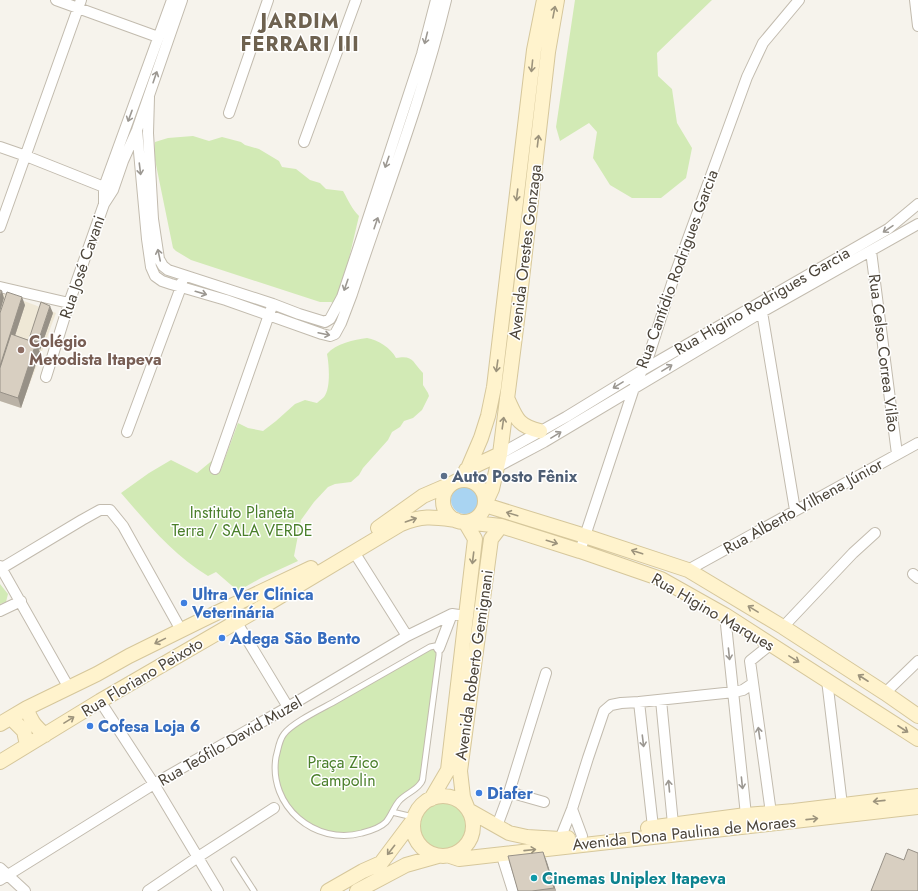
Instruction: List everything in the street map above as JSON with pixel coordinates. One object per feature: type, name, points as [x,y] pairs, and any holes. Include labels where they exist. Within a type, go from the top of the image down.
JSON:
[{"type":"main road","name":"Avenida Orestes Gonzaga","points":[[461,478],[481,438],[488,416],[494,387],[534,50],[544,0]]},
{"type":"main road","name":"Avenida Orestes Gonzaga","points":[[485,503],[492,489],[498,461],[519,305],[548,52],[557,0]]},
{"type":"main road","points":[[507,398],[521,423],[528,428],[540,431]]},
{"type":"main road","points":[[27,745],[24,731],[6,721],[27,708],[181,630],[305,572],[381,526],[423,496],[498,461]]},
{"type":"main road","points":[[461,478],[477,484],[484,492],[485,503],[483,510],[476,519],[461,521],[446,512],[443,499],[444,493],[461,478]]},
{"type":"main road","name":"Rua Higino Marques","points":[[485,503],[688,570],[783,627],[918,716]]},
{"type":"main road","name":"Rua Floriano Peixoto","points":[[0,762],[100,701],[388,531],[412,520],[427,517],[461,521]]},
{"type":"main road","name":"Rua Higino Marques","points":[[461,521],[501,526],[661,579],[725,615],[918,739]]},
{"type":"main road","name":"Avenida Roberto Gemignani","points":[[431,799],[448,770],[459,615],[475,539],[461,521]]},
{"type":"main road","name":"Avenida Roberto Gemignani","points":[[468,809],[463,797],[460,771],[491,539],[501,526]]},
{"type":"main road","points":[[677,587],[674,580],[678,571],[688,570]]},
{"type":"main road","points":[[27,708],[30,719],[45,735]]},
{"type":"main road","points":[[328,891],[363,871],[381,863],[414,818],[418,809],[431,799],[440,796],[459,800],[468,809],[473,820],[474,829],[472,838],[466,847],[459,852],[444,856],[430,854],[418,843],[414,831],[414,818]]},
{"type":"main road","name":"Avenida Dona Paulina de Moraes","points":[[468,809],[509,833],[527,838],[560,839],[746,815],[918,796]]},
{"type":"main road","name":"Avenida Dona Paulina de Moraes","points":[[357,891],[406,865],[444,856],[459,859],[501,853],[918,807]]},
{"type":"street","points":[[56,0],[80,4],[158,37]]},
{"type":"street","points":[[108,188],[158,37],[172,0]]},
{"type":"street","points":[[108,188],[123,161],[137,130],[182,0]]},
{"type":"street","points":[[229,113],[268,0]]},
{"type":"street","points":[[304,142],[356,0]]},
{"type":"street","points":[[149,97],[148,133],[153,219],[159,259],[163,266],[168,270],[182,275],[325,322],[330,320],[342,297],[354,263],[422,54],[436,0]]},
{"type":"street","points":[[137,130],[151,267],[155,276],[162,281],[226,300],[322,334],[330,336],[335,334],[352,294],[417,104],[436,42],[446,0]]},
{"type":"street","name":"Rua Cantídio Rodrigues Garcia","points":[[580,551],[634,388],[649,355],[674,277],[748,77],[763,43],[798,0]]},
{"type":"street","points":[[915,0],[918,26]]},
{"type":"street","points":[[0,227],[80,4]]},
{"type":"street","points":[[0,146],[108,188]]},
{"type":"street","name":"Rua José Cavani","points":[[46,376],[69,303],[104,204],[108,188]]},
{"type":"street","name":"Rua Higino Rodrigues Garcia","points":[[498,461],[540,431],[578,410],[641,370],[888,229],[918,204]]},
{"type":"street","name":"Rua Higino Rodrigues Garcia","points":[[498,461],[544,442],[762,312],[918,224]]},
{"type":"street","name":"Rua Celso Correa Vilão","points":[[871,251],[897,454]]},
{"type":"street","points":[[127,432],[181,287],[182,275]]},
{"type":"street","points":[[0,287],[69,303]]},
{"type":"street","points":[[215,469],[273,304]]},
{"type":"street","points":[[762,312],[795,510]]},
{"type":"street","name":"Rua Alberto Vilhena Júnior","points":[[688,570],[918,443]]},
{"type":"street","points":[[69,688],[1,567],[100,510],[110,510],[123,526],[181,630]]},
{"type":"street","points":[[783,627],[837,570],[875,533]]},
{"type":"street","points":[[354,552],[407,636]]},
{"type":"street","points":[[0,611],[21,601]]},
{"type":"street","points":[[439,648],[459,615]]},
{"type":"street","name":"Rua Teófilo David Muzel","points":[[4,878],[154,784],[407,636],[459,615]]},
{"type":"street","points":[[725,615],[746,815]]},
{"type":"street","points":[[236,621],[288,707]]},
{"type":"street","points":[[771,644],[750,661],[771,813]]},
{"type":"street","points":[[885,693],[918,661]]},
{"type":"street","points":[[497,826],[546,673]]},
{"type":"street","points":[[827,680],[842,805]]},
{"type":"street","points":[[560,839],[572,809],[604,712],[611,705],[734,692],[744,690],[752,684]]},
{"type":"street","points":[[662,700],[673,824]]},
{"type":"street","points":[[100,701],[154,784],[218,891]]},
{"type":"street","points":[[639,702],[653,827]]},
{"type":"street","points":[[509,792],[544,802]]},
{"type":"street","points":[[148,891],[274,808]]},
{"type":"street","points":[[572,809],[582,836]]},
{"type":"street","points":[[501,853],[513,891]]},
{"type":"street","points":[[0,868],[4,878],[25,891]]},
{"type":"lane","points":[[435,646],[439,648],[439,655],[424,776],[421,784],[405,794],[392,812],[386,822],[370,831],[359,834],[336,836],[316,831],[300,820],[284,803],[278,788],[275,765],[278,746],[284,734],[304,719],[430,647],[435,646]]},
{"type":"lane","points":[[392,812],[414,818]]},
{"type":"lane","points":[[234,860],[254,891]]},
{"type":"shaded area","name":"Colégio Metodista Itapeva","points":[[0,292],[56,313],[21,408],[0,401]]},
{"type":"green space","points":[[575,0],[712,0],[657,53],[658,76],[672,89],[677,123],[692,148],[686,178],[661,198],[632,198],[610,185],[593,158],[597,132],[589,123],[560,141],[556,127]]},
{"type":"green space","points":[[193,136],[209,141],[222,137],[241,142],[245,145],[259,149],[279,161],[282,167],[296,169],[310,180],[320,183],[326,189],[343,191],[359,216],[338,305],[331,302],[320,302],[191,260],[173,248],[154,155],[155,142],[168,138]]},
{"type":"green space","name":"Instituto Planeta Terra / SALA VERDE","points":[[367,338],[384,345],[394,354],[396,358],[402,357],[412,360],[423,373],[423,385],[429,396],[422,410],[413,418],[404,421],[400,427],[392,432],[388,440],[363,468],[359,475],[351,482],[335,484],[328,487],[314,502],[301,520],[294,556],[298,561],[261,578],[238,591],[216,572],[208,576],[183,559],[121,493],[149,473],[171,460],[197,473],[214,459],[221,469],[238,423],[248,428],[263,431],[295,404],[305,400],[317,403],[324,397],[328,388],[329,370],[327,354],[335,347],[340,345]]},
{"type":"green space","points":[[0,584],[8,594],[6,602],[0,604]]},
{"type":"green space","name":"Praça Zico Campolin","points":[[430,648],[438,648],[420,784],[405,794],[385,822],[370,831],[354,835],[317,830],[287,806],[279,788],[276,765],[284,734],[297,724]]},
{"type":"green space","points":[[445,800],[454,802],[465,811],[470,825],[468,834],[459,845],[445,850],[436,848],[425,839],[420,825],[422,816],[431,805]]},
{"type":"water","points":[[465,486],[475,490],[479,500],[475,510],[465,514],[455,510],[451,500],[455,490]]},
{"type":"building","points":[[7,292],[22,297],[0,366],[0,313]]},
{"type":"building","points":[[41,302],[50,306],[38,342],[29,339]]},
{"type":"building","points":[[11,334],[36,343],[18,398],[0,392],[0,368]]},
{"type":"building","points":[[908,849],[918,853],[918,891],[871,891],[886,853],[904,860]]},
{"type":"building","name":"Cinemas Uniplex Itapeva","points":[[543,852],[554,888],[518,891],[508,856]]},
{"type":"place","name":"Colégio Metodista Itapeva","points":[[21,350]]},
{"type":"place","name":"Auto Posto Fênix","points":[[444,476]]},
{"type":"place","name":"Ultra Ver Clínica Veterinária","points":[[184,603]]},
{"type":"place","name":"Adega São Bento","points":[[222,638]]},
{"type":"place","name":"Cofesa Loja 6","points":[[90,726]]},
{"type":"place","name":"Diafer","points":[[479,793]]},
{"type":"place","name":"Cinemas Uniplex Itapeva","points":[[534,878]]},
{"type":"district","name":"JARDIM FERRARI III","points":[[300,32]]}]
